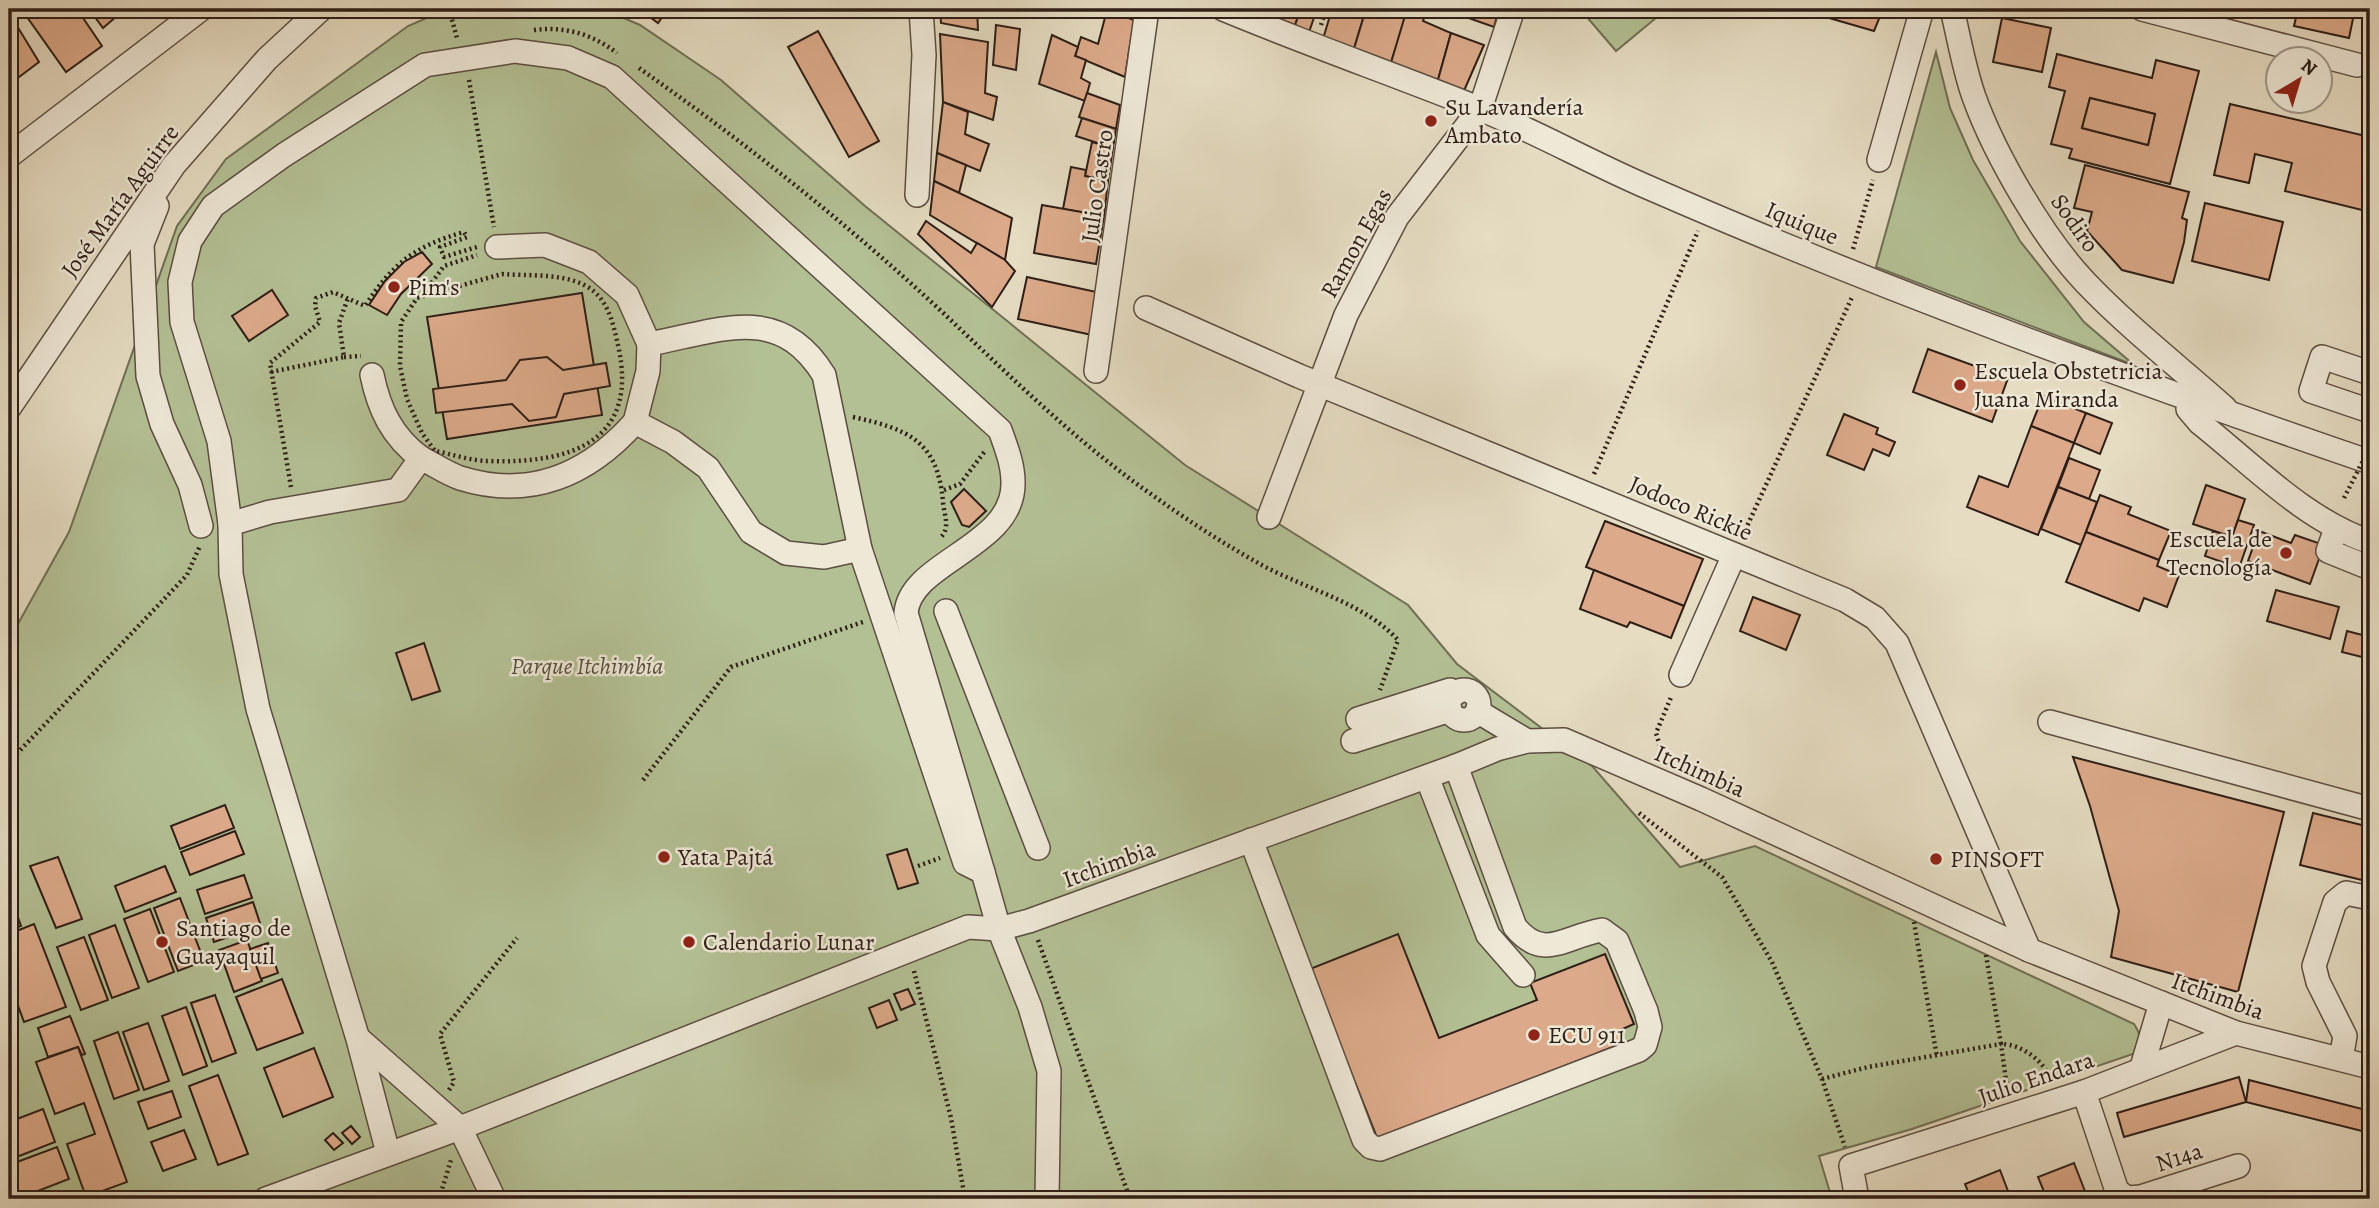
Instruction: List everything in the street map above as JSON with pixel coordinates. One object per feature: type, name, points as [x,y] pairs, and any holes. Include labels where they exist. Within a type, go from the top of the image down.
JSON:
[{"type":"street","points":[[9,156],[201,9]]},
{"type":"street","name":"José María Aguirre","points":[[9,408],[174,164],[267,59],[321,9]]},
{"type":"street","points":[[917,195],[924,55],[921,9]]},
{"type":"street","name":"Julio Castro","points":[[1096,371],[1147,9]]},
{"type":"street","name":"Iquique","points":[[1223,9],[1314,47],[1480,109],[1652,190],[1855,272],[2189,400],[2370,463]]},
{"type":"street","name":"Ramon Egas","points":[[1269,517],[1318,383],[1346,316],[1397,217],[1480,109],[1513,9]]},
{"type":"street","points":[[1879,160],[1922,9]]},
{"type":"street","name":"Sodiro","points":[[1952,9],[1973,95],[1988,130],[2057,247],[2086,284],[2232,415]]},
{"type":"street","points":[[2142,9],[2357,65]]},
{"type":"street","points":[[388,1153],[358,1039],[258,709],[231,574],[230,524],[219,441],[182,321],[180,282],[190,241],[213,206],[284,155],[425,65],[464,44],[568,58],[612,77],[1000,430],[1012,464],[1014,483],[1008,509],[986,534],[915,589],[907,604],[906,613],[999,929],[1030,1007],[1049,1071],[1047,1199]]},
{"type":"street","points":[[174,164],[142,244],[148,376],[162,424],[190,485],[201,526]]},
{"type":"street","points":[[372,375],[380,407],[389,425],[421,458],[459,477],[500,486],[544,484],[590,463],[614,445],[635,422],[648,371],[649,344],[627,295],[589,262],[545,245],[493,246]]},
{"type":"street","name":"Jodoco Rickie","points":[[1146,308],[1318,383],[1845,600],[1875,618],[1897,643],[2029,950]]},
{"type":"street","points":[[649,344],[758,326],[778,330],[814,358],[824,375],[860,550],[965,863],[983,872]]},
{"type":"street","points":[[2370,373],[2322,357],[2311,391],[2370,411]]},
{"type":"street","points":[[2189,400],[2188,409],[2200,423],[2336,529],[2370,542]]},
{"type":"street","points":[[635,422],[673,442],[708,468],[751,532],[786,553],[824,557],[860,550]]},
{"type":"street","points":[[230,524],[295,508],[398,490],[421,458]]},
{"type":"street","points":[[2336,529],[2328,551],[2370,568]]},
{"type":"street","points":[[1681,675],[1734,555]]},
{"type":"street","points":[[946,611],[1038,848]]},
{"type":"street","points":[[1453,702],[1355,730],[1382,712],[1443,692],[1453,702],[1460,720],[1470,719],[1477,712],[1527,741]]},
{"type":"street","points":[[2050,722],[2370,810]]},
{"type":"street","name":"Itchimbia","points":[[265,1199],[460,1128],[968,927],[999,929],[1029,920],[1427,777],[1497,748],[1527,741],[1564,740],[1701,799],[2029,950],[2236,1033],[2370,1067]]},
{"type":"street","points":[[1251,840],[1364,1140],[1371,1147],[1380,1149],[1639,1050],[1645,1045],[1650,1027],[1617,941],[1602,930],[1546,947],[1534,945],[1524,938],[1515,927],[1456,766]]},
{"type":"street","points":[[1427,777],[1488,935],[1523,975]]},
{"type":"street","points":[[2341,1059],[2345,1036],[2318,982],[2314,966],[2335,902],[2346,893],[2370,898]]},
{"type":"street","points":[[2142,1067],[2161,1003]]},
{"type":"street","name":"Julio Endara","points":[[1851,1166],[2084,1092],[2142,1067],[2236,1033]]},
{"type":"street","points":[[358,1039],[460,1128],[494,1199]]},
{"type":"street","name":"N14a","points":[[2084,1092],[2117,1191],[2127,1198],[2141,1197],[2238,1166]]},
{"type":"street","points":[[1851,1166],[1857,1199]]},
{"type":"path","points":[[449,9],[464,44],[493,246]]},
{"type":"path","points":[[521,31],[560,27],[603,42],[623,57]]},
{"type":"path","points":[[633,65],[729,131],[822,205],[1038,404],[1157,499],[1259,564],[1366,614],[1386,628],[1398,640],[1379,686],[1382,712]]},
{"type":"path","points":[[1734,555],[1833,341],[1855,272],[1879,160]]},
{"type":"path","points":[[1586,492],[1706,211]]},
{"type":"path","points":[[295,508],[270,363],[320,322],[315,306],[316,298],[332,292],[365,306],[383,279],[401,260],[431,241],[464,232],[467,237],[440,247],[444,257],[484,245],[493,246]]},
{"type":"path","points":[[421,297],[502,274],[556,278],[585,285],[602,298],[613,321],[624,369],[617,416],[605,431],[581,446],[547,458],[486,461],[435,451],[422,433],[407,399],[400,366],[401,322],[444,266],[493,246]]},
{"type":"path","points":[[271,372],[344,356],[339,323],[348,298]]},
{"type":"path","points":[[832,414],[874,422],[916,439],[941,476],[944,490],[946,527],[936,542]]},
{"type":"path","points":[[944,490],[960,484],[1000,430]]},
{"type":"path","points":[[2344,498],[2370,447]]},
{"type":"path","points":[[9,762],[187,575],[201,545],[201,526]]},
{"type":"path","points":[[643,780],[731,667],[884,615]]},
{"type":"path","points":[[1660,746],[1656,733],[1681,675]]},
{"type":"path","points":[[1640,813],[1722,877],[1772,962],[1822,1079],[1851,1166]]},
{"type":"path","points":[[1029,920],[1130,1199]]},
{"type":"path","points":[[1914,922],[1937,1057]]},
{"type":"path","points":[[438,1108],[454,1082],[440,1034],[517,937]]},
{"type":"path","points":[[1986,955],[2008,1095]]},
{"type":"path","points":[[912,962],[951,1118],[965,1199]]},
{"type":"path","points":[[1822,1079],[2001,1044],[2023,1049],[2047,1070],[2050,1081]]},
{"type":"green space","name":"Parque Itchimbía","points":[[447,9],[603,9],[640,25],[721,80],[865,206],[1185,465],[1408,605],[1457,664],[1593,767],[1680,867],[1755,846],[2134,1024],[2140,1038],[2136,1053],[1912,1129],[1819,1156],[1832,1199],[9,1199],[9,640],[69,532],[177,226],[226,159],[408,26]]},
{"type":"green space","points":[[1580,9],[1648,9],[1656,18],[1616,51]]},
{"type":"green space","points":[[1936,52],[1950,108],[1973,160],[2020,241],[2084,322],[2134,365],[1876,267]]},
{"type":"building","points":[[9,9],[20,9],[9,17]]},
{"type":"building","points":[[39,9],[77,9],[102,46],[66,72],[27,17]]},
{"type":"building","points":[[89,9],[125,9],[103,28]]},
{"type":"building","points":[[639,9],[668,9],[658,23]]},
{"type":"building","points":[[940,9],[977,9],[978,30],[941,23]]},
{"type":"building","points":[[1104,9],[1136,9],[1134,20]]},
{"type":"building","points":[[1281,9],[1301,9],[1295,25],[1277,18]]},
{"type":"building","points":[[1301,9],[1317,9],[1309,32],[1295,25]]},
{"type":"building","points":[[1332,9],[1366,9],[1353,52],[1323,39]]},
{"type":"building","points":[[1366,9],[1390,9],[1389,13],[1405,19],[1390,66],[1353,52]]},
{"type":"building","points":[[1407,9],[1427,9],[1423,21],[1451,33],[1436,87],[1390,66]]},
{"type":"building","points":[[1451,9],[1499,9],[1494,27],[1454,13]]},
{"type":"building","points":[[1798,9],[1883,9],[1874,31]]},
{"type":"building","points":[[2298,9],[2355,9],[2349,38],[2294,26]]},
{"type":"building","points":[[1107,10],[1134,20],[1125,77],[1075,56],[1081,37],[1098,44]]},
{"type":"building","points":[[2002,18],[2051,28],[2042,72],[1993,62]]},
{"type":"building","points":[[14,21],[39,62],[11,83],[9,25]]},
{"type":"building","points":[[996,25],[1020,29],[1016,70],[993,65]]},
{"type":"building","points":[[818,31],[879,141],[849,157],[788,47]]},
{"type":"building","points":[[1451,33],[1484,45],[1463,93],[1436,87]]},
{"type":"building","points":[[940,34],[988,42],[985,93],[997,97],[993,120],[943,102]]},
{"type":"building","points":[[1052,35],[1078,47],[1075,56],[1086,60],[1081,78],[1090,83],[1085,101],[1039,84]]},
{"type":"building","points":[[2057,54],[2152,78],[2156,60],[2199,71],[2170,184],[2069,158],[2072,149],[2051,144],[2065,91],[2049,87]],"holes":[[[2090,98],[2155,114],[2148,145],[2082,128]]]},
{"type":"building","points":[[1087,93],[1120,105],[1116,129],[1079,117]]},
{"type":"building","points":[[2090,98],[2155,114],[2148,145],[2082,128]]},
{"type":"building","points":[[943,102],[968,112],[965,134],[989,144],[980,171],[937,153]]},
{"type":"building","points":[[2230,104],[2264,112],[2264,116],[2281,116],[2370,137],[2370,212],[2285,191],[2292,163],[2255,154],[2249,183],[2214,175]]},
{"type":"building","points":[[1082,118],[1116,129],[1113,148],[1076,136]]},
{"type":"building","points":[[1092,142],[1113,148],[1108,181],[1085,176]]},
{"type":"building","points":[[937,153],[966,165],[959,193],[934,181]]},
{"type":"building","points":[[2085,165],[2189,192],[2182,218],[2187,220],[2184,242],[2173,283],[2122,270],[2087,231],[2092,212],[2074,208]]},
{"type":"building","points":[[1071,167],[1086,170],[1085,176],[1108,181],[1104,216],[1063,209]]},
{"type":"building","points":[[934,181],[1012,218],[1005,260],[930,215]]},
{"type":"building","points":[[2205,203],[2283,222],[2269,280],[2192,261]]},
{"type":"building","points":[[1042,205],[1104,216],[1096,264],[1034,253]]},
{"type":"building","points":[[926,221],[971,253],[977,243],[1005,260],[1015,271],[992,307],[918,234]]},
{"type":"building","name":"Pim's","points":[[422,252],[432,264],[401,294],[387,315],[369,305],[385,281],[404,262]]},
{"type":"building","points":[[1027,277],[1101,293],[1092,335],[1018,319]]},
{"type":"building","points":[[272,290],[288,315],[249,341],[232,316]]},
{"type":"building","points":[[582,293],[602,415],[447,439],[427,317]]},
{"type":"building","name":"Escuela Obstetricia Juana Miranda","points":[[1928,349],[2008,378],[1992,422],[1913,392]]},
{"type":"building","points":[[547,357],[563,370],[606,363],[610,386],[564,394],[556,417],[529,421],[512,404],[436,413],[433,389],[506,380],[520,360]]},
{"type":"building","points":[[2043,396],[2086,413],[2074,443],[2031,426]]},
{"type":"building","points":[[2086,413],[2112,423],[2100,454],[2074,443]]},
{"type":"building","points":[[1844,414],[1878,428],[1876,434],[1895,442],[1889,456],[1873,449],[1864,470],[1827,455]]},
{"type":"building","points":[[2031,426],[2074,443],[2038,535],[1967,507],[1979,476],[2008,487]]},
{"type":"building","points":[[2069,458],[2100,470],[2089,499],[2058,487]]},
{"type":"building","points":[[2206,485],[2245,499],[2232,537],[2193,524]]},
{"type":"building","points":[[2058,487],[2097,502],[2081,545],[2041,529]]},
{"type":"building","points":[[964,489],[986,511],[969,527],[962,525],[951,502]]},
{"type":"building","points":[[2100,495],[2131,507],[2128,514],[2171,531],[2159,560],[2086,532]]},
{"type":"building","points":[[2238,520],[2254,525],[2239,568],[2205,556],[2213,531],[2232,537]]},
{"type":"building","points":[[1605,521],[1703,559],[1684,606],[1586,567]]},
{"type":"building","name":"Escuela de Tecnología","points":[[2259,531],[2291,543],[2295,535],[2324,545],[2310,584],[2248,561]]},
{"type":"building","points":[[2086,532],[2159,560],[2157,566],[2179,575],[2167,607],[2144,598],[2139,611],[2066,582]]},
{"type":"building","points":[[1594,570],[1684,606],[1671,638],[1630,622],[1627,627],[1580,609]]},
{"type":"building","points":[[2276,590],[2339,607],[2330,639],[2267,621]]},
{"type":"building","points":[[1753,597],[1800,615],[1786,650],[1740,631]]},
{"type":"building","points":[[2347,631],[2370,637],[2370,659],[2342,652]]},
{"type":"building","points":[[424,643],[440,691],[412,700],[396,653]]},
{"type":"building","points":[[2073,757],[2284,812],[2238,992],[2111,957],[2119,911],[2090,806]]},
{"type":"building","points":[[225,805],[234,828],[180,849],[171,826]]},
{"type":"building","points":[[2313,813],[2370,827],[2370,882],[2300,865]]},
{"type":"building","points":[[235,831],[244,854],[190,875],[181,852]]},
{"type":"building","points":[[907,849],[918,883],[898,889],[887,855]]},
{"type":"building","points":[[58,857],[82,919],[56,928],[30,866]]},
{"type":"building","name":"Santiago de Guayaquil","points":[[165,866],[176,892],[125,912],[115,886]]},
{"type":"building","points":[[244,875],[252,898],[205,914],[197,890]]},
{"type":"building","points":[[9,893],[21,926],[9,930]]},
{"type":"building","name":"Santiago de Guayaquil","points":[[180,898],[204,961],[178,971],[154,908]]},
{"type":"building","points":[[253,902],[261,926],[214,942],[206,918]]},
{"type":"building","name":"Santiago de Guayaquil","points":[[150,909],[174,972],[148,982],[124,919]]},
{"type":"building","points":[[34,924],[66,1007],[24,1022],[9,981],[9,934]]},
{"type":"building","name":"Santiago de Guayaquil","points":[[115,925],[139,988],[112,998],[89,935]]},
{"type":"building","name":"ECU 911","points":[[1398,934],[1439,1038],[1537,1000],[1530,983],[1605,954],[1634,1024],[1618,1031],[1623,1043],[1378,1140],[1310,969]]},
{"type":"building","points":[[84,937],[108,1000],[81,1010],[57,947]]},
{"type":"building","points":[[247,940],[262,981],[234,992],[219,950]]},
{"type":"building","points":[[268,943],[278,973],[261,979],[250,949]]},
{"type":"building","points":[[282,979],[303,1033],[257,1050],[236,997]]},
{"type":"building","points":[[908,989],[915,1004],[901,1010],[894,994]]},
{"type":"building","name":"Santiago de Guayaquil","points":[[215,995],[236,1053],[212,1062],[191,1003]]},
{"type":"building","points":[[889,1000],[897,1020],[877,1028],[869,1008]]},
{"type":"building","name":"Santiago de Guayaquil","points":[[186,1007],[207,1066],[183,1075],[162,1016]]},
{"type":"building","points":[[70,1016],[85,1054],[82,1055],[78,1047],[48,1057],[38,1028]]},
{"type":"building","name":"Santiago de Guayaquil","points":[[148,1023],[169,1081],[144,1090],[123,1032]]},
{"type":"building","points":[[118,1032],[139,1090],[114,1099],[94,1041]]},
{"type":"building","points":[[78,1047],[127,1182],[86,1197],[67,1144],[95,1134],[84,1103],[55,1114],[36,1062]]},
{"type":"building","points":[[314,1048],[333,1097],[283,1117],[264,1068]]},
{"type":"building","points":[[218,1075],[248,1154],[218,1165],[189,1086]]},
{"type":"building","points":[[2239,1077],[2246,1102],[2124,1137],[2117,1113]]},
{"type":"building","points":[[2249,1080],[2370,1111],[2370,1133],[2246,1102]]},
{"type":"building","points":[[172,1091],[181,1117],[148,1129],[138,1102]]},
{"type":"building","points":[[43,1109],[55,1142],[9,1160],[9,1122]]},
{"type":"building","points":[[351,1126],[360,1137],[352,1144],[342,1133]]},
{"type":"building","points":[[184,1130],[196,1159],[163,1171],[151,1142]]},
{"type":"building","points":[[333,1133],[343,1143],[334,1150],[325,1140]]},
{"type":"building","points":[[57,1147],[69,1179],[17,1199],[9,1199],[9,1165]]},
{"type":"building","points":[[2074,1163],[2088,1199],[2047,1199],[2038,1177]]},
{"type":"building","points":[[2000,1170],[2011,1199],[1971,1199],[1965,1184]]},
{"type":"place","name":"Su Lavandería Ambato","points":[[1431,121]]},
{"type":"place","name":"Pim's","points":[[394,287]]},
{"type":"place","name":"Escuela Obstetricia Juana Miranda","points":[[1960,385]]},
{"type":"place","name":"Escuela de Tecnología","points":[[2286,553]]},
{"type":"place","name":"Yata Pajtá","points":[[664,857]]},
{"type":"place","name":"PINSOFT","points":[[1936,859]]},
{"type":"place","name":"Santiago de Guayaquil","points":[[162,942]]},
{"type":"place","name":"Calendario Lunar","points":[[689,942]]},
{"type":"place","name":"ECU 911","points":[[1534,1035]]}]
